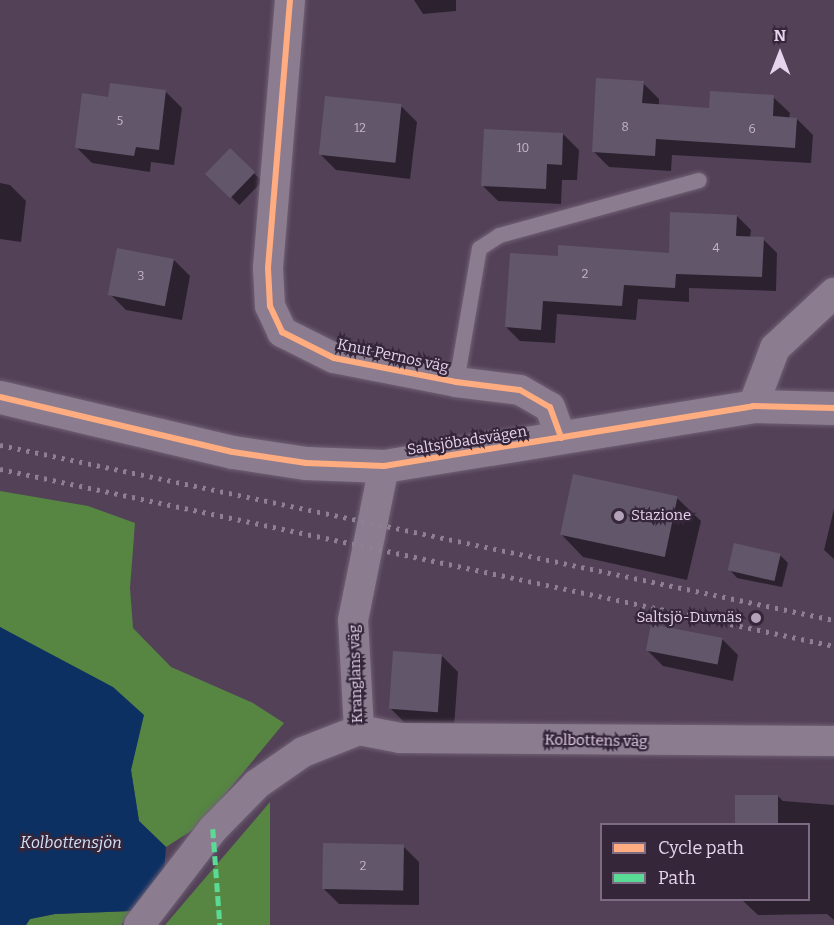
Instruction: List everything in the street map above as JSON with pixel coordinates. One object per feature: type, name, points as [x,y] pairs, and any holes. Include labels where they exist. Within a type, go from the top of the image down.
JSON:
[{"type":"street","name":"Knut Pernos väg","points":[[290,0],[268,268],[270,306],[282,332],[313,349],[334,357],[456,382],[520,390],[541,399],[550,407],[561,438]]},
{"type":"street","points":[[753,406],[775,348],[834,293]]},
{"type":"street","name":"Saltsjöbadsvägen","points":[[0,397],[233,452],[306,463],[384,466],[753,406],[834,408]]},
{"type":"street","name":"Kranglans väg","points":[[139,925],[213,829],[257,784],[303,752],[359,730],[353,621],[384,466]]},
{"type":"street","name":"Kolbottens väg","points":[[359,730],[400,738],[834,741]]},
{"type":"lane","name":"Knut Pernos väg","points":[[456,382],[479,248],[499,235],[699,180]]},
{"type":"green space","points":[[0,491],[88,506],[135,523],[130,588],[133,628],[171,667],[253,703],[284,723],[199,826],[166,847],[139,821],[131,770],[143,715],[0,627]]},
{"type":"green space","points":[[270,802],[270,925],[165,925]]},
{"type":"green space","points":[[132,911],[121,925],[26,925],[30,919],[55,914]]},
{"type":"water","name":"Kolbottensjön","points":[[0,627],[113,687],[144,715],[131,770],[139,821],[166,847],[164,873],[132,911],[55,914],[30,919],[26,925],[0,925]]},
{"type":"building","points":[[596,78],[644,81],[642,103],[709,108],[710,91],[774,95],[773,116],[797,118],[795,148],[656,139],[655,156],[592,152]]},
{"type":"building","points":[[110,83],[166,90],[159,150],[136,147],[134,156],[75,148],[82,93],[108,97]]},
{"type":"building","points":[[325,96],[402,104],[395,163],[319,155]]},
{"type":"building","points":[[484,129],[563,133],[562,165],[547,164],[546,189],[481,186]]},
{"type":"building","points":[[230,148],[255,172],[230,198],[205,174]]},
{"type":"building","points":[[670,212],[737,215],[736,236],[764,237],[762,277],[676,274],[675,288],[624,285],[622,306],[543,301],[541,330],[505,327],[510,253],[558,256],[558,245],[669,253]]},
{"type":"building","points":[[117,248],[174,259],[165,306],[108,295]]},
{"type":"building","name":"Stazione","points":[[573,474],[678,496],[665,557],[560,535]]},
{"type":"building","points":[[734,543],[781,554],[774,581],[728,570]]},
{"type":"building","points":[[651,624],[723,638],[718,664],[646,651]]},
{"type":"building","points":[[393,651],[442,654],[438,712],[389,709]]},
{"type":"building","points":[[735,795],[778,795],[778,823],[735,823]]},
{"type":"building","points":[[323,843],[404,844],[403,890],[322,889]]},
{"type":"railway","points":[[0,445],[834,620]]},
{"type":"railway","points":[[0,469],[834,646]]},
{"type":"marked path","points":[[213,829],[220,925]]},
{"type":"cycle path","points":[[290,0],[268,268],[270,306],[282,332],[334,358],[456,382],[520,390],[550,407],[561,438]]},
{"type":"cycle path","points":[[0,397],[233,452],[306,463],[384,466],[753,406],[834,408]]},
{"type":"place","name":"Stazione","points":[[619,516]]},
{"type":"place","name":"Saltsjö-Duvnäs","points":[[756,618]]}]
